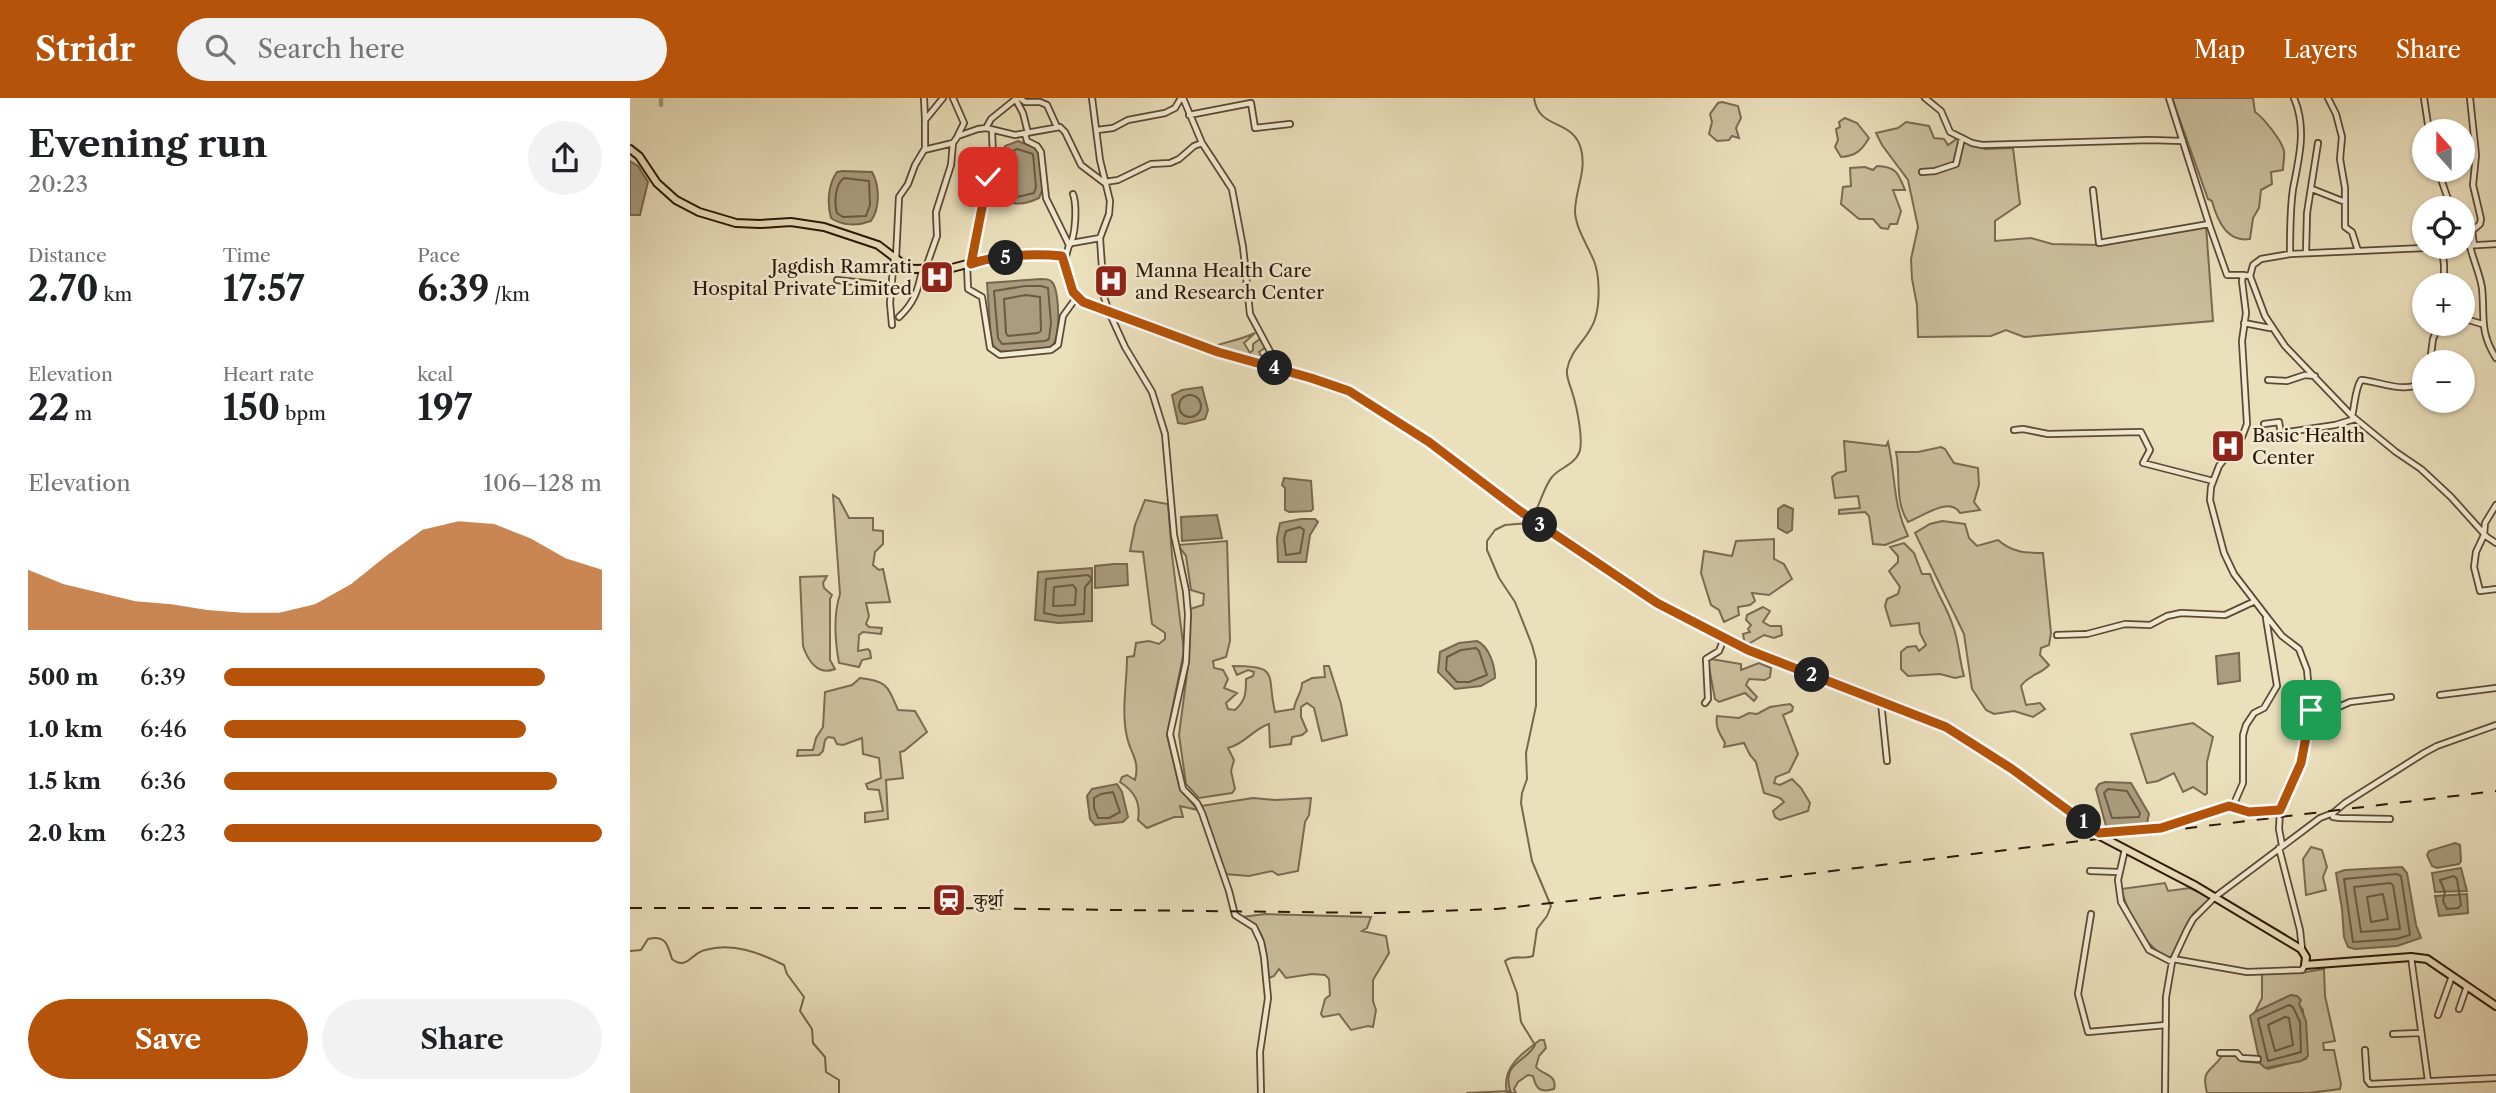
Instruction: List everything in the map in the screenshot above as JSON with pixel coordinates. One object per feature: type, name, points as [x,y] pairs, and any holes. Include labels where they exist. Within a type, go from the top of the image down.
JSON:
[{"type":"main road","points":[[630,149],[639,156],[657,183],[676,200],[699,212],[736,223],[791,222],[824,227],[877,245],[907,267],[923,270],[969,265],[986,259],[1049,254],[1062,256],[1076,298],[1218,352],[1349,391],[1437,447],[1520,511],[1657,603],[1748,650],[1946,727],[2012,769],[2099,833],[2215,897],[2301,949],[2306,957],[2305,965],[2411,957],[2427,959],[2496,1006]]},
{"type":"street","points":[[892,325],[891,289],[899,197],[925,150],[924,98]]},
{"type":"street","points":[[925,120],[943,98]]},
{"type":"street","points":[[899,317],[911,306],[918,292],[923,270],[937,236],[936,212],[951,165],[953,143],[964,123],[953,98]]},
{"type":"street","points":[[1092,98],[1110,201],[1109,214],[1100,238],[1103,288],[1109,312],[1134,364],[1152,391],[1166,434],[1172,522],[1186,591],[1186,662],[1170,734],[1183,789],[1197,803],[1202,813],[1235,915],[1254,927],[1261,942],[1268,998],[1260,1052],[1261,1093]]},
{"type":"street","points":[[1097,130],[1171,111],[1182,98],[1202,143],[1232,189],[1243,247],[1250,314],[1273,357],[1275,368]]},
{"type":"street","points":[[1925,98],[1941,111],[1950,132],[1972,143],[1993,146],[2025,142],[2183,141]]},
{"type":"street","points":[[2168,98],[2227,275],[2248,276]]},
{"type":"street","points":[[2290,254],[2293,191],[2301,139],[2298,107],[2294,98]]},
{"type":"street","points":[[2328,98],[2336,114],[2342,137],[2340,159],[2345,188],[2344,227],[2352,232],[2358,251]]},
{"type":"street","points":[[2424,98],[2427,119]]},
{"type":"street","points":[[2470,98],[2476,155],[2473,184],[2481,219],[2475,228]]},
{"type":"street","points":[[958,136],[986,128],[992,119],[1018,99]]},
{"type":"street","points":[[1018,99],[1047,105],[1057,127],[1065,132],[1081,165],[1106,183]]},
{"type":"street","points":[[1018,99],[1027,141],[1040,149],[1046,198],[1071,245]]},
{"type":"street","points":[[1189,115],[1251,103],[1255,128],[1290,124]]},
{"type":"street","points":[[986,128],[1015,135],[1057,127]]},
{"type":"street","points":[[992,131],[993,156],[969,265],[968,289],[982,297],[990,348],[1000,355],[1051,349],[1058,345],[1063,316],[1076,298]]},
{"type":"street","points":[[1922,172],[1935,171],[1956,163],[1962,138]]},
{"type":"street","points":[[925,150],[953,143]]},
{"type":"street","points":[[1106,183],[1152,164],[1171,163],[1202,143]]},
{"type":"street","points":[[2306,253],[2307,213],[2318,143]]},
{"type":"street","points":[[2312,189],[2345,202]]},
{"type":"street","points":[[2093,190],[2099,243],[2209,225]]},
{"type":"street","points":[[1062,256],[1066,256],[1071,245],[1075,209],[1073,194]]},
{"type":"street","points":[[1071,245],[1100,238]]},
{"type":"street","points":[[2475,246],[2496,244]]},
{"type":"street","points":[[2301,949],[2299,923],[2280,846],[2279,829],[2280,810],[2301,763],[2309,720],[2310,694],[2302,654],[2253,602],[2234,575],[2224,553],[2211,506],[2210,493],[2219,466],[2242,437],[2247,424],[2242,341],[2246,307],[2242,281],[2248,276],[2253,265],[2261,259],[2290,254],[2412,248]]},
{"type":"street","points":[[2472,259],[2481,287],[2482,324],[2496,358]]},
{"type":"street","points":[[2248,276],[2273,331]]},
{"type":"street","points":[[837,280],[883,285],[891,289]]},
{"type":"street","points":[[2475,322],[2482,324]]},
{"type":"street","points":[[2244,323],[2269,326],[2354,417],[2421,469],[2451,497],[2484,535],[2496,542]]},
{"type":"street","points":[[2268,380],[2287,381],[2305,375],[2315,376]]},
{"type":"street","points":[[2354,417],[2356,387],[2361,380],[2412,387]]},
{"type":"street","points":[[2264,424],[2279,422],[2281,433],[2288,434],[2306,428],[2335,425],[2354,417]]},
{"type":"street","points":[[2014,430],[2048,434],[2141,432],[2150,450],[2143,463],[2213,481]]},
{"type":"street","points":[[2496,505],[2485,523],[2474,567],[2480,591],[2496,589]]},
{"type":"street","points":[[2057,635],[2087,634],[2118,625],[2150,625],[2167,615],[2181,613],[2225,615],[2253,602]]},
{"type":"street","points":[[2099,833],[2161,828],[2233,806],[2243,783],[2243,735],[2246,725],[2254,713],[2264,708],[2277,686],[2267,617]]},
{"type":"street","points":[[1705,703],[1708,699],[1706,659],[1718,650],[1724,638]]},
{"type":"street","points":[[2440,695],[2496,688]]},
{"type":"street","points":[[2309,720],[2350,702],[2391,698]]},
{"type":"street","points":[[1881,702],[1887,761]]},
{"type":"street","points":[[2165,1093],[2166,997],[2173,961],[2193,919],[2215,897],[2320,818],[2333,813],[2437,746],[2496,726]]},
{"type":"street","points":[[2233,806],[2239,811],[2249,812],[2280,810]]},
{"type":"street","points":[[2333,813],[2333,817],[2340,818],[2390,819]]},
{"type":"street","points":[[2125,848],[2119,872],[2118,895],[2149,950],[2173,961],[2247,972],[2302,970],[2305,965]]},
{"type":"street","points":[[2090,871],[2119,872]]},
{"type":"street","points":[[2091,914],[2078,995],[2088,1032],[2166,1025]]},
{"type":"street","points":[[2411,957],[2428,1081]]},
{"type":"street","points":[[2438,1015],[2452,976]]},
{"type":"street","points":[[2459,1009],[2467,986]]},
{"type":"street","points":[[2393,1034],[2421,1033]]},
{"type":"street","points":[[2365,1050],[2369,1083],[2496,1078]]},
{"type":"street","points":[[2220,1053],[2237,1053],[2241,1058],[2258,1059]]},
{"type":"shaded area","points":[[2172,98],[2253,98],[2255,112],[2268,124],[2283,147],[2283,170],[2271,172],[2272,184],[2261,190],[2250,239],[2229,234],[2220,222],[2212,201],[2208,199]]},
{"type":"shaded area","points":[[1718,103],[1738,106],[1741,118],[1736,128],[1739,138],[1732,136],[1729,140],[1717,141],[1709,134],[1712,122],[1710,114]]},
{"type":"shaded area","points":[[1845,118],[1857,123],[1869,138],[1858,152],[1841,157],[1835,147],[1838,140],[1836,129],[1840,127],[1839,122]]},
{"type":"shaded area","points":[[1906,122],[1929,126],[1934,138],[1944,139],[1948,145],[1958,138],[1985,149],[2013,148],[2020,204],[1995,221],[1995,241],[2031,238],[2052,244],[2099,245],[2206,226],[2213,321],[2024,337],[2006,330],[1991,336],[1918,337],[1911,259],[1918,227],[1908,180],[1876,133],[1898,128]]},
{"type":"shaded area","points":[[1877,166],[1896,172],[1905,190],[1893,190],[1901,211],[1897,224],[1890,224],[1888,229],[1881,228],[1873,219],[1859,219],[1841,204],[1843,187],[1851,186],[1850,168],[1865,167],[1873,170]]},
{"type":"shaded area","points":[[1255,333],[1244,343],[1250,353],[1253,344],[1260,339],[1266,347],[1259,352],[1263,359],[1274,357],[1272,366],[1209,348],[1244,337]]},
{"type":"shaded area","points":[[1844,441],[1886,446],[1888,442],[1897,501],[1908,536],[1885,545],[1873,544],[1869,516],[1865,512],[1839,514],[1839,510],[1860,508],[1858,496],[1835,498],[1832,477],[1846,471]]},
{"type":"shaded area","points":[[1941,447],[1954,463],[1978,468],[1979,485],[1974,502],[1980,510],[1960,513],[1956,508],[1943,507],[1908,522],[1899,497],[1896,452],[1918,452]]},
{"type":"shaded area","points":[[833,495],[839,499],[849,518],[873,518],[873,530],[883,531],[883,544],[875,552],[873,565],[879,570],[883,569],[890,602],[866,603],[869,616],[866,624],[869,627],[882,628],[881,634],[863,632],[859,635],[858,651],[868,649],[871,658],[862,660],[859,667],[839,663],[836,620],[840,594]]},
{"type":"shaded area","points":[[1145,500],[1168,504],[1184,651],[1167,735],[1180,789],[1198,810],[1180,806],[1183,817],[1174,817],[1147,828],[1138,820],[1135,798],[1120,782],[1122,777],[1127,775],[1135,780],[1136,773],[1136,762],[1127,737],[1124,718],[1127,657],[1134,656],[1136,643],[1149,641],[1159,644],[1165,639],[1165,633],[1152,624],[1143,552],[1130,551],[1135,525]]},
{"type":"shaded area","points":[[1942,521],[1965,524],[1969,538],[1977,546],[1998,540],[2019,551],[2043,553],[2051,633],[2049,645],[2041,648],[2040,655],[2049,665],[2021,686],[2026,705],[2040,703],[2045,709],[2033,717],[2014,711],[1994,714],[1986,710],[1972,689],[1964,634],[1915,533],[1930,524]]},
{"type":"shaded area","points":[[1774,539],[1774,559],[1784,564],[1792,579],[1769,595],[1752,593],[1755,601],[1750,605],[1738,607],[1739,615],[1724,622],[1719,610],[1711,605],[1701,573],[1704,551],[1732,556],[1736,541]]},
{"type":"shaded area","points":[[1227,541],[1230,641],[1226,657],[1213,661],[1214,668],[1223,670],[1228,679],[1224,688],[1237,693],[1226,703],[1228,709],[1235,710],[1241,703],[1246,679],[1253,676],[1254,672],[1248,670],[1237,675],[1233,666],[1259,668],[1269,675],[1275,712],[1294,709],[1302,683],[1312,678],[1325,677],[1324,666],[1329,666],[1347,735],[1322,741],[1314,708],[1307,703],[1301,707],[1301,717],[1307,731],[1292,737],[1291,744],[1270,747],[1269,724],[1258,729],[1228,748],[1234,760],[1231,771],[1235,789],[1232,793],[1199,798],[1186,784],[1179,735],[1189,658],[1190,609],[1203,605],[1204,594],[1191,590],[1186,556],[1178,545]]},
{"type":"shaded area","points":[[1904,543],[1914,553],[1922,574],[1930,574],[1948,612],[1964,676],[1908,676],[1901,669],[1901,652],[1907,647],[1916,646],[1919,651],[1926,645],[1919,623],[1891,626],[1885,606],[1887,599],[1898,594],[1900,587],[1889,571],[1898,562],[1898,556],[1890,547]]},
{"type":"shaded area","points":[[827,576],[823,583],[824,588],[832,595],[830,660],[835,669],[829,671],[814,666],[803,646],[800,577]]},
{"type":"shaded area","points":[[1763,607],[1770,611],[1763,622],[1770,626],[1781,626],[1782,635],[1774,638],[1764,635],[1745,646],[1743,634],[1750,632],[1748,629],[1751,625],[1746,620],[1747,615]]},
{"type":"shaded area","points":[[1711,659],[1741,664],[1741,670],[1759,663],[1771,668],[1770,677],[1765,680],[1749,679],[1746,685],[1757,697],[1754,701],[1745,693],[1719,702],[1715,699],[1708,662]]},
{"type":"shaded area","points":[[860,678],[882,683],[898,710],[915,711],[927,732],[900,752],[903,778],[886,780],[888,819],[865,822],[865,813],[883,811],[879,790],[868,789],[866,784],[881,778],[879,758],[863,754],[862,738],[843,745],[828,737],[819,755],[797,756],[798,750],[813,750],[823,727],[825,692],[852,685]]},
{"type":"shaded area","points":[[1790,704],[1792,711],[1783,715],[1798,754],[1789,772],[1776,777],[1774,783],[1780,785],[1792,779],[1810,803],[1808,811],[1780,820],[1775,817],[1773,811],[1784,802],[1764,793],[1756,762],[1744,743],[1724,747],[1725,743],[1718,730],[1717,716],[1739,718],[1749,713],[1757,714],[1770,707]]},
{"type":"shaded area","points":[[2193,723],[2213,737],[2207,762],[2207,793],[2205,795],[2193,787],[2183,792],[2174,773],[2147,783],[2131,734]]},
{"type":"shaded area","points":[[1253,798],[1311,798],[1298,871],[1278,875],[1272,871],[1249,876],[1225,874],[1201,806]]},
{"type":"shaded area","points":[[2311,847],[2322,850],[2327,867],[2323,877],[2326,890],[2306,895],[2303,859]]},
{"type":"shaded area","points":[[2165,883],[2168,891],[2190,888],[2211,898],[2193,914],[2171,959],[2152,947],[2138,930],[2121,889]]},
{"type":"shaded area","points":[[1265,914],[1371,917],[1367,928],[1362,931],[1386,936],[1389,953],[1373,980],[1376,1010],[1373,1027],[1351,1030],[1339,1014],[1323,1017],[1321,1014],[1325,999],[1330,995],[1329,979],[1325,975],[1286,978],[1279,969],[1269,978],[1266,951],[1260,932],[1242,917]]},
{"type":"shaded area","points":[[2324,969],[2325,996],[2335,1041],[2323,1043],[2324,1050],[2334,1050],[2340,1089],[2309,1093],[2207,1093],[2206,1075],[2222,1056],[2237,1056],[2241,1061],[2260,1063],[2268,1069],[2306,1059],[2303,1010],[2291,995],[2255,1012],[2262,998],[2262,972],[2300,973]]},
{"type":"shaded area","points":[[1540,1040],[1544,1040],[1546,1048],[1539,1056],[1536,1067],[1554,1080],[1554,1089],[1539,1089],[1533,1076],[1528,1075],[1518,1082],[1514,1089],[1516,1093],[1507,1093],[1507,1076],[1514,1062]]},
{"type":"water","points":[[1018,141],[1038,149],[1043,188],[1039,198],[1020,204],[1008,200],[1001,188],[1001,159],[1005,146]]},
{"type":"water","points":[[630,161],[638,166],[648,182],[640,215],[630,215]]},
{"type":"water","points":[[837,172],[872,172],[878,197],[871,221],[850,224],[831,218],[830,188]]},
{"type":"water","points":[[1041,279],[1052,282],[1057,295],[1058,326],[1054,343],[1041,350],[1000,351],[994,347],[991,339],[987,283]]},
{"type":"water","points":[[1202,387],[1208,410],[1205,419],[1178,423],[1172,395],[1182,390]]},
{"type":"water","points":[[1284,478],[1311,481],[1311,511],[1285,510],[1285,488],[1282,485]]},
{"type":"water","points":[[1784,505],[1793,509],[1792,530],[1787,533],[1778,528],[1778,509]]},
{"type":"water","points":[[1217,515],[1222,538],[1182,541],[1181,517]]},
{"type":"water","points":[[1315,519],[1318,522],[1310,535],[1306,562],[1278,562],[1277,538],[1280,523]]},
{"type":"water","points":[[1127,564],[1128,585],[1095,588],[1095,566]]},
{"type":"water","points":[[1092,568],[1092,621],[1058,623],[1035,620],[1038,572]]},
{"type":"water","points":[[1477,641],[1485,647],[1490,657],[1495,678],[1481,686],[1455,689],[1438,672],[1440,652],[1459,643]]},
{"type":"water","points":[[2239,653],[2240,681],[2218,684],[2216,656]]},
{"type":"water","points":[[2131,783],[2149,814],[2147,823],[2143,826],[2106,826],[2096,789],[2099,784]]},
{"type":"water","points":[[1117,784],[1122,792],[1128,817],[1123,822],[1095,825],[1090,819],[1087,796],[1092,789]]},
{"type":"water","points":[[2455,843],[2460,845],[2459,864],[2437,868],[2432,866],[2427,855],[2429,851]]},
{"type":"water","points":[[2402,867],[2407,873],[2416,925],[2421,938],[2397,946],[2355,949],[2348,947],[2344,937],[2336,873],[2345,870]]},
{"type":"water","points":[[2461,868],[2467,891],[2435,892],[2432,873]]},
{"type":"water","points":[[2467,894],[2468,913],[2439,916],[2435,896]]},
{"type":"water","points":[[2291,995],[2301,1000],[2299,1004],[2306,1021],[2308,1056],[2301,1061],[2265,1068],[2260,1063],[2250,1016]]},
{"type":"waterway","points":[[661,98],[661,105]]},
{"type":"waterway","points":[[1533,515],[1552,477],[1574,461],[1579,453],[1579,425],[1567,370],[1572,356],[1595,319],[1599,290],[1596,267],[1580,231],[1575,212],[1583,165],[1581,149],[1571,133],[1542,116],[1534,98]]},
{"type":"waterway","points":[[1511,1093],[1511,1069],[1535,1045],[1521,1022],[1517,993],[1505,961],[1533,956],[1537,929],[1551,906],[1532,861],[1521,803],[1527,779],[1526,753],[1536,706],[1536,660],[1515,602],[1499,578],[1487,550],[1487,541],[1495,530],[1505,525],[1528,523],[1530,520]]},
{"type":"waterway","points":[[630,951],[641,950],[648,939],[659,938],[665,942],[672,959],[677,962],[685,962],[705,950],[726,947],[756,953],[784,965],[787,974],[804,997],[800,1011],[812,1029],[813,1043],[825,1057],[826,1072],[839,1080],[839,1093]]},
{"type":"waterway","points":[[1467,1093],[1510,1091]]},
{"type":"railway","points":[[630,908],[949,908],[1378,913],[1496,909],[2496,791]]},
{"type":"place","name":"Jagdish Ramrati Hospital Private Limited","points":[[937,277]]},
{"type":"place","name":"Manna Health Care and Research Center","points":[[1111,281]]},
{"type":"place","name":"Basic Health Center","points":[[2228,446]]},
{"type":"place","name":"कुर्था","points":[[949,900]]},
{"type":"route","points":[[988,177],[971,264],[986,259],[1049,254],[1062,256],[1073,292],[1076,298],[1083,302],[1218,352],[1349,391],[1445,453],[1520,511],[1657,603],[1748,650],[1946,727],[2012,769],[2099,833],[2161,828],[2229,806],[2249,812],[2280,810],[2286,802],[2301,763],[2311,710]]}]
